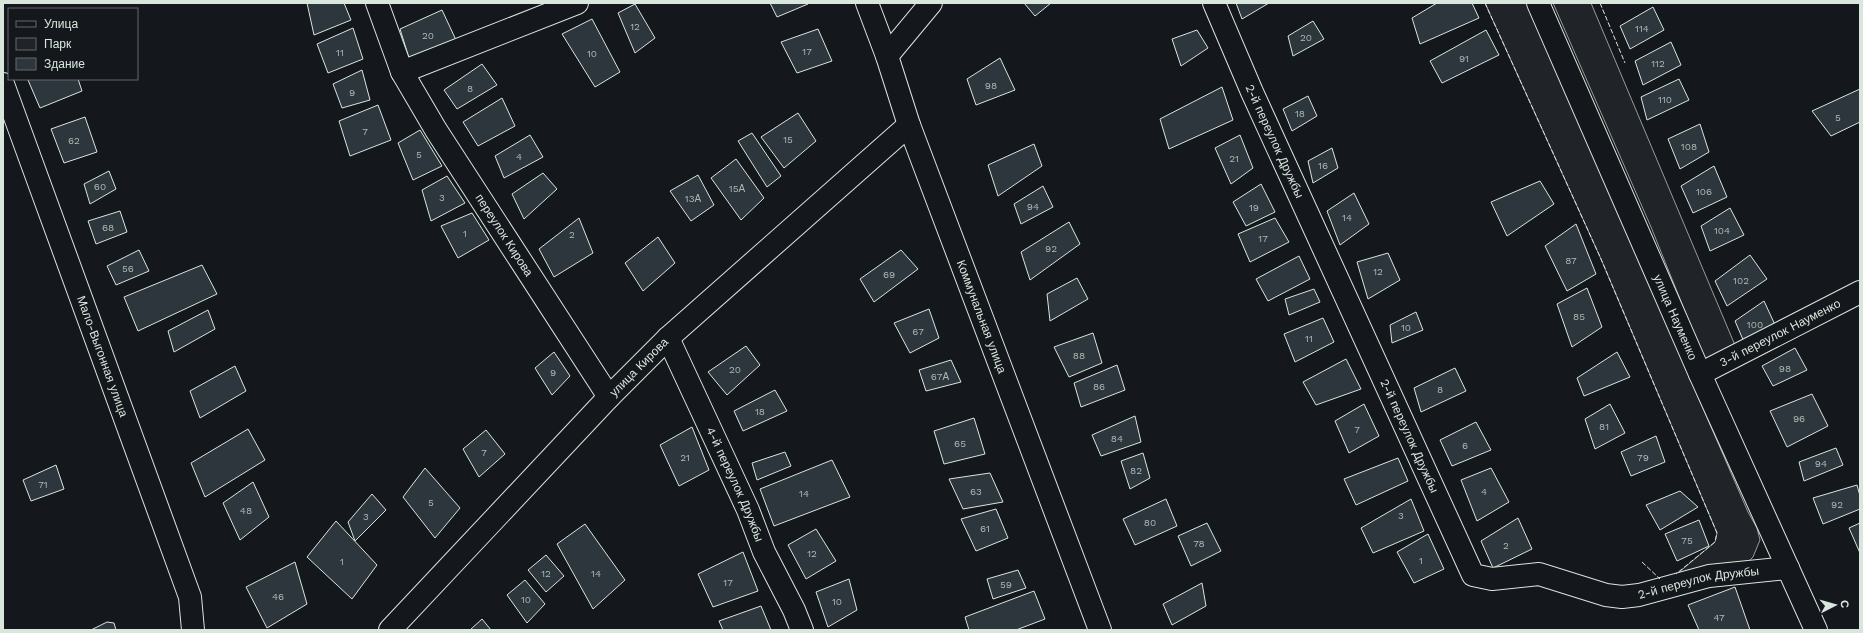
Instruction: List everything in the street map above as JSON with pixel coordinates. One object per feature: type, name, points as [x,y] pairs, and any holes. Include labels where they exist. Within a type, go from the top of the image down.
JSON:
[{"type":"street","name":"переулок Кирова","points":[[377,3],[402,72],[436,130],[609,397]]},
{"type":"street","points":[[402,72],[577,3]]},
{"type":"street","name":"Коммунальная улица","points":[[867,3],[887,56],[910,125],[1100,630]]},
{"type":"street","points":[[887,56],[931,3]]},
{"type":"street","name":"2-й переулок Дружбы","points":[[1214,3],[1256,99],[1473,575],[1492,579],[1539,574],[1606,595],[1622,597],[1639,595],[1709,576],[1788,568]]},
{"type":"street","name":"улица Науменко","points":[[1538,3],[1700,374],[1816,630]]},
{"type":"street","name":"Мало-Выгонная улица","points":[[3,84],[190,597],[193,630]]},
{"type":"street","name":"улица Кирова","points":[[390,630],[609,397],[668,338],[910,125]]},
{"type":"street","name":"3-й переулок Науменко","points":[[1700,374],[1860,292]]},
{"type":"street","name":"4-й переулок Дружбы","points":[[668,338],[748,510],[764,552],[794,610],[802,630]]},
{"type":"green space","points":[[1485,3],[1527,3],[1748,512],[1757,528],[1760,540],[1753,557],[1741,566],[1678,573],[1715,542],[1717,533],[1601,259]]},
{"type":"green space","points":[[1553,3],[1591,3],[1737,350],[1706,359],[1703,356],[1651,227]]},
{"type":"building","points":[[307,3],[344,3],[351,20],[314,35]]},
{"type":"building","points":[[770,3],[808,3],[808,4],[777,17]]},
{"type":"building","points":[[1024,3],[1051,3],[1035,16]]},
{"type":"building","points":[[1236,3],[1269,3],[1242,19]]},
{"type":"building","points":[[1437,3],[1472,3],[1479,18],[1420,44],[1412,18]]},
{"type":"building","points":[[635,4],[655,38],[635,53],[618,13]]},
{"type":"building","points":[[1653,7],[1664,30],[1630,49],[1620,26]]},
{"type":"building","points":[[442,10],[456,40],[409,58],[400,29]]},
{"type":"building","points":[[592,19],[620,72],[595,87],[562,34]]},
{"type":"building","points":[[1313,21],[1324,39],[1293,56],[1288,36]]},
{"type":"building","points":[[353,28],[363,59],[328,73],[317,44]]},
{"type":"building","points":[[818,29],[832,61],[797,73],[781,42]]},
{"type":"building","points":[[1197,30],[1208,48],[1181,66],[1172,39]]},
{"type":"building","points":[[1486,30],[1499,55],[1442,83],[1430,61]]},
{"type":"building","points":[[1671,42],[1681,65],[1643,85],[1635,61]]},
{"type":"building","points":[[1000,58],[1015,90],[976,105],[967,79]]},
{"type":"building","points":[[482,64],[497,85],[457,109],[444,90]]},
{"type":"building","points":[[362,70],[370,100],[342,108],[333,84]]},
{"type":"building","points":[[1679,79],[1689,100],[1647,120],[1641,97]]},
{"type":"building","points":[[28,80],[78,80],[82,91],[40,108]]},
{"type":"building","points":[[1222,87],[1233,120],[1169,149],[1160,119]]},
{"type":"building","points":[[1860,89],[1860,122],[1831,136],[1812,111]]},
{"type":"building","points":[[1308,96],[1317,116],[1292,131],[1283,109]]},
{"type":"building","points":[[502,98],[515,126],[478,146],[463,122]]},
{"type":"building","points":[[378,105],[391,140],[350,156],[339,121]]},
{"type":"building","points":[[798,113],[816,141],[784,168],[761,137]]},
{"type":"building","points":[[85,117],[97,152],[64,163],[51,129]]},
{"type":"building","points":[[1700,124],[1709,152],[1680,169],[1668,139]]},
{"type":"building","points":[[420,130],[442,166],[413,180],[398,143]]},
{"type":"building","points":[[752,133],[781,176],[767,187],[738,141]]},
{"type":"building","points":[[530,135],[543,157],[504,178],[495,156]]},
{"type":"building","points":[[1240,135],[1253,168],[1231,184],[1215,148]]},
{"type":"building","points":[[1034,144],[1042,166],[998,196],[988,165]]},
{"type":"building","points":[[1332,148],[1338,168],[1313,183],[1308,161]]},
{"type":"building","points":[[736,159],[764,198],[741,220],[711,178]]},
{"type":"building","points":[[1714,166],[1727,197],[1693,213],[1681,186]]},
{"type":"building","points":[[109,171],[116,189],[90,204],[84,184]]},
{"type":"building","points":[[543,173],[557,189],[524,219],[512,194]]},
{"type":"building","points":[[698,175],[714,205],[691,221],[670,191]]},
{"type":"building","points":[[447,176],[465,203],[431,221],[422,190]]},
{"type":"building","points":[[1540,181],[1554,204],[1507,236],[1491,202]]},
{"type":"building","points":[[1261,184],[1275,212],[1246,226],[1233,202]]},
{"type":"building","points":[[1043,186],[1053,207],[1021,224],[1014,204]]},
{"type":"building","points":[[1354,193],[1369,224],[1340,245],[1327,211]]},
{"type":"building","points":[[1730,208],[1744,235],[1710,251],[1701,226]]},
{"type":"building","points":[[120,211],[127,232],[96,244],[88,221]]},
{"type":"building","points":[[472,213],[489,240],[458,258],[441,226]]},
{"type":"building","points":[[579,218],[593,253],[554,277],[539,249]]},
{"type":"building","points":[[1275,218],[1289,242],[1250,262],[1238,234]]},
{"type":"building","points":[[1069,222],[1080,244],[1030,280],[1021,252]]},
{"type":"building","points":[[1576,224],[1596,274],[1567,291],[1545,246]]},
{"type":"building","points":[[658,237],[675,263],[643,291],[625,263]]},
{"type":"building","points":[[139,250],[149,271],[116,285],[107,266]]},
{"type":"building","points":[[901,250],[918,269],[874,302],[860,279]]},
{"type":"building","points":[[1388,253],[1400,280],[1368,299],[1357,262]]},
{"type":"building","points":[[1750,255],[1767,279],[1727,306],[1715,281]]},
{"type":"building","points":[[1299,256],[1310,279],[1268,301],[1256,279]]},
{"type":"building","points":[[202,265],[217,294],[138,331],[124,297]]},
{"type":"building","points":[[1077,278],[1088,299],[1050,321],[1047,294]]},
{"type":"building","points":[[1587,288],[1602,327],[1572,347],[1557,304]]},
{"type":"building","points":[[1314,289],[1320,302],[1289,315],[1285,299]]},
{"type":"building","points":[[1764,301],[1776,327],[1744,342],[1735,321]]},
{"type":"building","points":[[929,309],[939,338],[910,353],[894,323]]},
{"type":"building","points":[[208,310],[215,329],[174,352],[168,331]]},
{"type":"building","points":[[1416,312],[1423,330],[1392,343],[1390,325]]},
{"type":"building","points":[[1323,318],[1334,342],[1295,362],[1284,334]]},
{"type":"building","points":[[1093,333],[1102,363],[1069,377],[1054,347]]},
{"type":"building","points":[[746,346],[760,365],[727,395],[708,372]]},
{"type":"building","points":[[1795,348],[1807,370],[1773,386],[1762,366]]},
{"type":"building","points":[[554,352],[570,376],[552,395],[535,368]]},
{"type":"building","points":[[1617,352],[1630,377],[1584,396],[1577,378]]},
{"type":"building","points":[[1346,359],[1361,389],[1316,405],[1303,382]]},
{"type":"building","points":[[951,360],[961,382],[926,391],[919,370]]},
{"type":"building","points":[[1117,365],[1125,390],[1081,407],[1074,383]]},
{"type":"building","points":[[235,366],[246,391],[200,418],[190,391]]},
{"type":"building","points":[[1455,368],[1466,391],[1421,412],[1414,388]]},
{"type":"building","points":[[775,390],[787,411],[743,431],[734,411]]},
{"type":"building","points":[[1812,394],[1828,426],[1787,447],[1770,411]]},
{"type":"building","points":[[1364,404],[1379,436],[1349,453],[1335,421]]},
{"type":"building","points":[[1610,404],[1625,433],[1595,449],[1585,419]]},
{"type":"building","points":[[1135,416],[1141,442],[1101,456],[1092,435]]},
{"type":"building","points":[[974,418],[985,454],[944,464],[934,431]]},
{"type":"building","points":[[1476,422],[1491,450],[1452,466],[1440,440]]},
{"type":"building","points":[[692,427],[709,470],[679,486],[660,445]]},
{"type":"building","points":[[248,429],[265,460],[205,497],[191,463]]},
{"type":"building","points":[[486,430],[505,454],[479,477],[463,449]]},
{"type":"building","points":[[1656,436],[1665,462],[1631,476],[1621,452]]},
{"type":"building","points":[[1836,448],[1843,465],[1804,481],[1799,462]]},
{"type":"building","points":[[785,452],[791,466],[757,480],[752,463]]},
{"type":"building","points":[[1143,453],[1150,478],[1130,489],[1121,461]]},
{"type":"building","points":[[1398,458],[1408,481],[1356,505],[1344,479]]},
{"type":"building","points":[[832,460],[850,497],[774,526],[760,489]]},
{"type":"building","points":[[56,465],[64,489],[31,501],[23,480]]},
{"type":"building","points":[[425,468],[460,508],[435,538],[403,497]]},
{"type":"building","points":[[1491,468],[1509,502],[1477,521],[1461,480]]},
{"type":"building","points":[[990,473],[1003,502],[963,509],[949,479]]},
{"type":"building","points":[[253,482],[269,517],[240,540],[223,503]]},
{"type":"building","points":[[1857,485],[1860,496],[1860,509],[1823,524],[1813,498]]},
{"type":"building","points":[[1680,491],[1698,507],[1660,530],[1646,505]]},
{"type":"building","points":[[372,494],[386,510],[355,541],[348,522]]},
{"type":"building","points":[[1166,499],[1177,526],[1135,545],[1123,519]]},
{"type":"building","points":[[1411,499],[1424,531],[1373,553],[1361,528]]},
{"type":"building","points":[[996,509],[1008,538],[976,551],[961,519]]},
{"type":"building","points":[[1518,518],[1532,549],[1493,568],[1481,541]]},
{"type":"building","points":[[1699,520],[1709,546],[1677,561],[1665,534]]},
{"type":"building","points":[[336,521],[377,565],[352,599],[307,557]]},
{"type":"building","points":[[1207,523],[1221,551],[1191,566],[1178,536]]},
{"type":"building","points":[[1860,523],[1860,553],[1849,528]]},
{"type":"building","points":[[585,524],[625,580],[593,609],[557,544]]},
{"type":"building","points":[[816,529],[836,561],[806,579],[788,545]]},
{"type":"building","points":[[1428,534],[1444,569],[1414,583],[1397,552]]},
{"type":"building","points":[[743,552],[758,591],[713,607],[698,574]]},
{"type":"building","points":[[546,555],[564,576],[546,592],[528,570]]},
{"type":"building","points":[[295,562],[307,604],[267,628],[246,587]]},
{"type":"building","points":[[1018,570],[1026,588],[993,599],[987,579]]},
{"type":"building","points":[[849,579],[857,610],[828,627],[816,592]]},
{"type":"building","points":[[525,580],[545,604],[527,623],[507,595]]},
{"type":"building","points":[[1202,583],[1206,606],[1172,625],[1163,604]]},
{"type":"building","points":[[1735,587],[1750,630],[1699,630],[1688,605]]},
{"type":"building","points":[[1034,591],[1045,619],[1016,630],[969,630],[965,617]]},
{"type":"building","points":[[761,606],[771,630],[723,630],[719,621]]},
{"type":"building","points":[[482,619],[491,630],[470,630]]},
{"type":"building","points":[[107,622],[114,623],[116,630],[91,630]]},
{"type":"fence","points":[[1485,3],[1601,259],[1717,533],[1715,542],[1676,574]]},
{"type":"fence","points":[[1600,3],[1625,63]]},
{"type":"fence","points":[[1642,562],[1660,579]]}]
